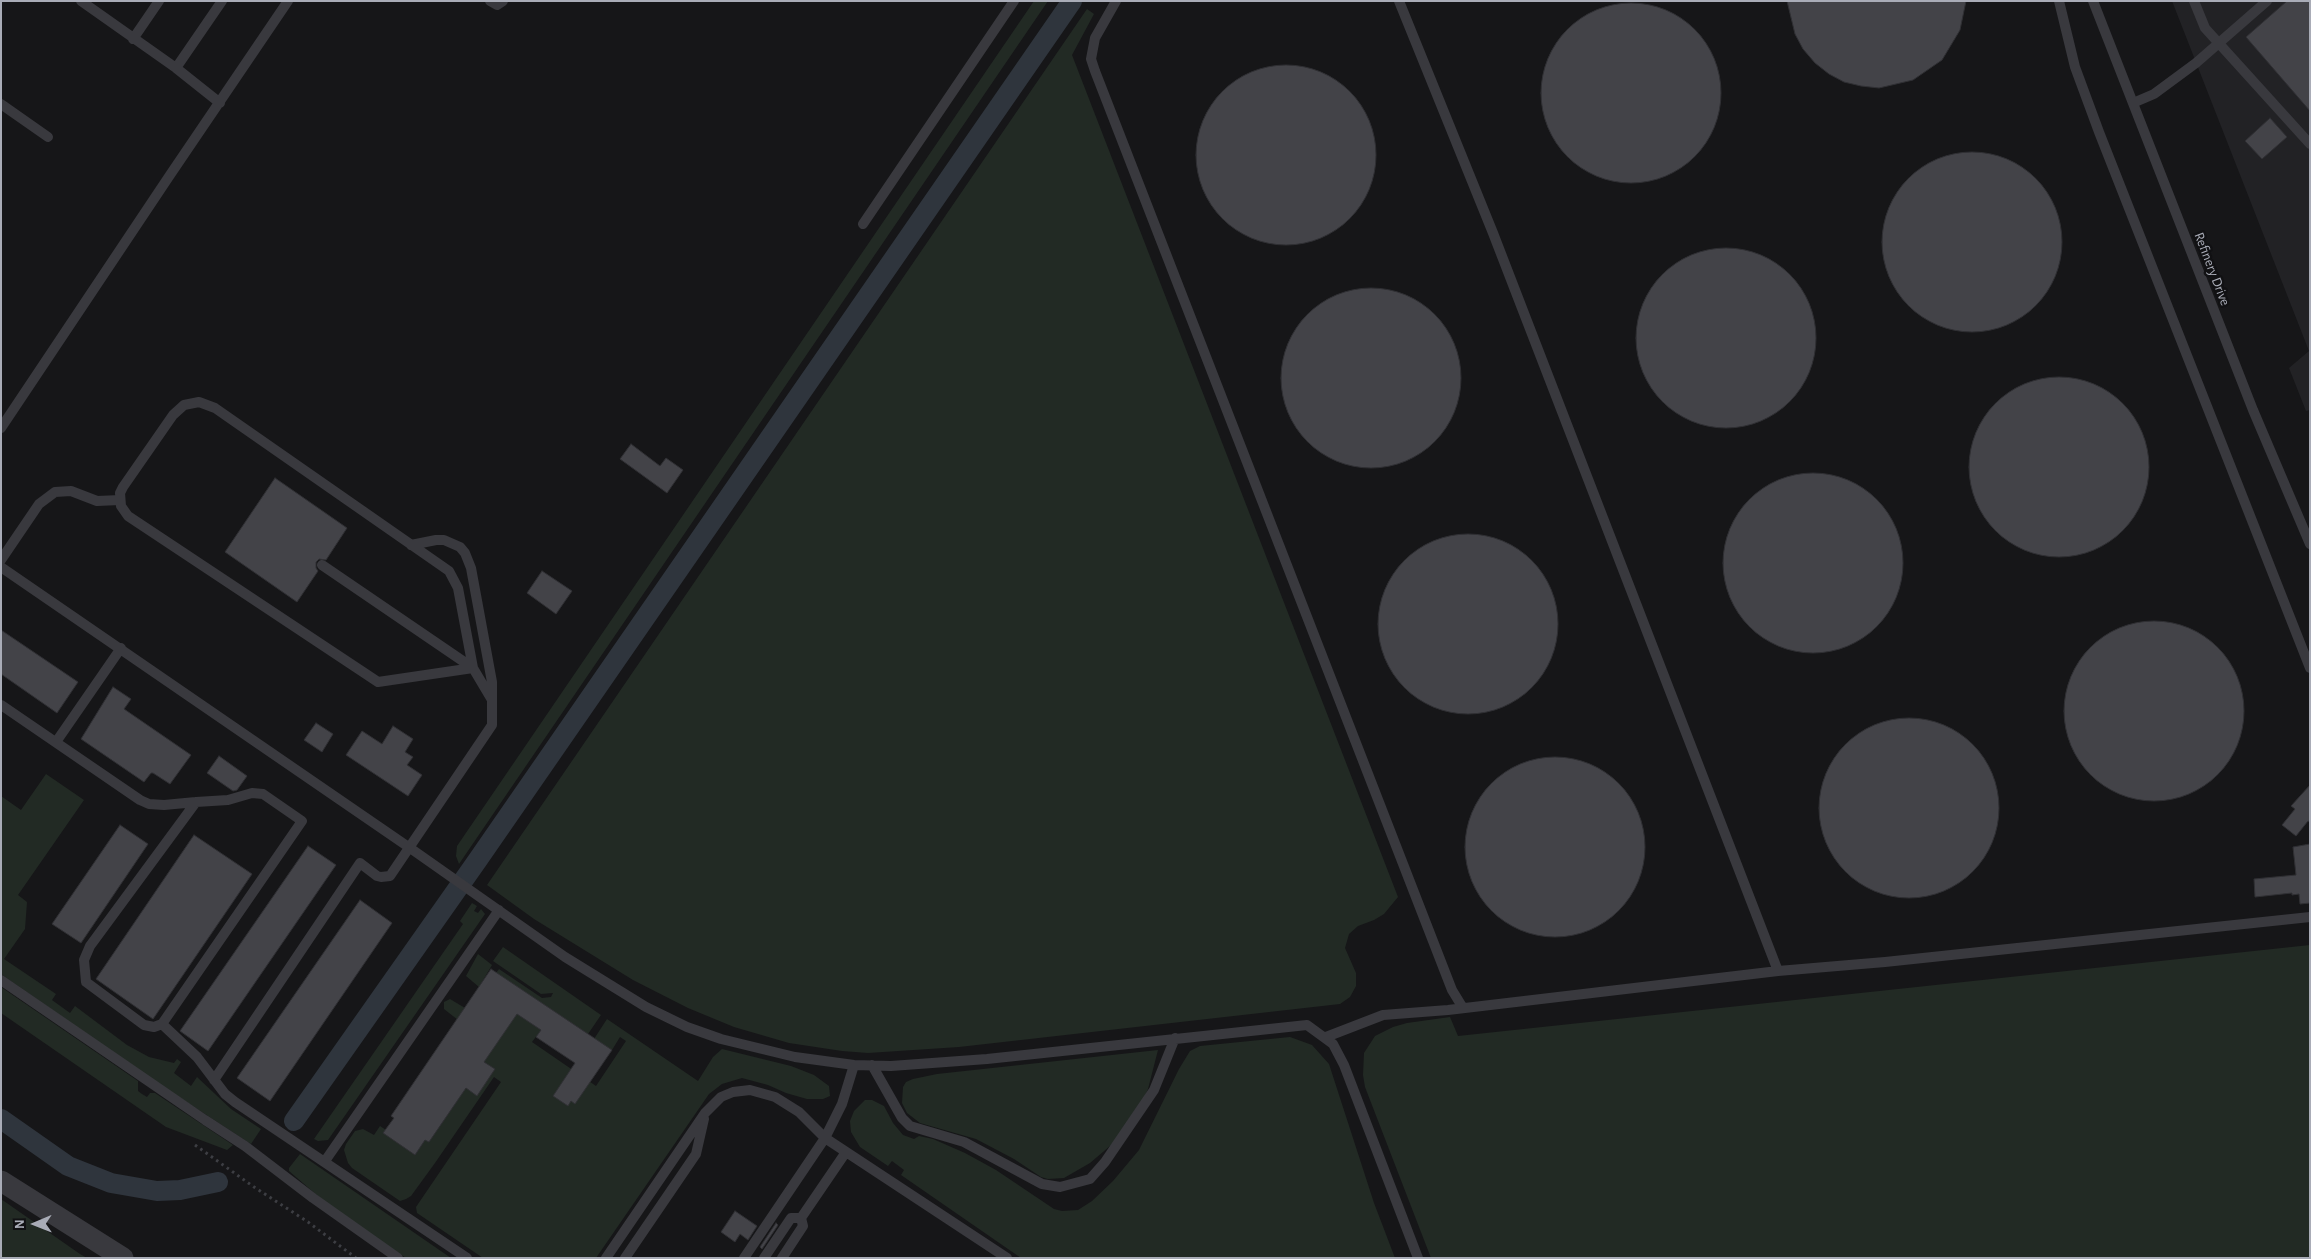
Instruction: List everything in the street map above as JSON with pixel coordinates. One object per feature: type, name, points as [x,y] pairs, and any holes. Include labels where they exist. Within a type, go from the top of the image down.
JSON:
[{"type":"street","points":[[1,1181],[123,1258]]},
{"type":"lane","points":[[133,39],[159,1]]},
{"type":"lane","points":[[176,68],[222,1]]},
{"type":"lane","points":[[1,428],[288,1]]},
{"type":"lane","points":[[490,1],[497,5],[504,1]]},
{"type":"lane","points":[[863,224],[1014,1]]},
{"type":"lane","points":[[1116,1],[1095,38],[1091,59],[1095,71],[1452,990],[1463,1008]]},
{"type":"lane","points":[[1399,1],[1493,233],[1778,971]]},
{"type":"lane","points":[[2059,1],[2076,67],[2099,132],[2310,668]]},
{"type":"lane","name":"Refinery Drive","points":[[2093,1],[2253,410],[2310,544]]},
{"type":"lane","points":[[2194,1],[2205,28],[2310,144]]},
{"type":"lane","points":[[2133,104],[2154,94],[2219,44],[2267,1]]},
{"type":"lane","points":[[88,3],[133,39],[176,68],[220,103]]},
{"type":"lane","points":[[1,104],[48,136]]},
{"type":"lane","points":[[473,668],[378,682],[128,516],[121,506],[120,500],[123,487],[173,415],[184,405],[199,402],[215,408],[449,571],[454,578],[473,668],[492,700]]},
{"type":"lane","points":[[1,560],[39,504],[55,492],[71,490],[97,501],[120,500]]},
{"type":"lane","points":[[214,1080],[360,863],[377,876],[390,876],[489,731],[493,717],[492,682],[471,568],[465,553],[460,547],[444,540],[411,545]]},
{"type":"lane","points":[[322,565],[473,668]]},
{"type":"lane","points":[[1,567],[410,848],[564,957],[609,986],[687,1027],[721,1039],[795,1057],[854,1065],[872,1065],[987,1059],[1301,1024],[1314,1028],[1333,1044],[1344,1065],[1418,1258]]},
{"type":"lane","points":[[56,742],[121,648]]},
{"type":"lane","points":[[1,705],[140,800],[149,804],[164,805],[196,802],[228,800],[252,793],[264,794],[302,821],[162,1024],[154,1027],[144,1024],[86,982],[84,960],[90,946],[196,802]]},
{"type":"lane","points":[[325,1161],[499,910]]},
{"type":"lane","points":[[1326,1037],[1383,1015],[1463,1008],[1778,971],[1895,961],[2310,917]]},
{"type":"lane","points":[[1,980],[245,1146],[313,1198],[398,1258]]},
{"type":"lane","points":[[162,1024],[197,1057],[225,1094],[468,1258]]},
{"type":"lane","points":[[872,1065],[902,1118],[910,1126],[964,1142],[1042,1184],[1060,1187],[1090,1179],[1105,1162],[1154,1090],[1175,1038]]},
{"type":"lane","points":[[744,1258],[825,1138],[842,1104],[854,1065]]},
{"type":"lane","points":[[606,1258],[705,1113],[721,1097],[733,1092],[750,1090],[775,1098],[799,1112],[825,1138],[1006,1258]]},
{"type":"lane","points":[[625,1258],[696,1154],[705,1113]]},
{"type":"lane","points":[[801,1218],[846,1152]]},
{"type":"lane","points":[[764,1258],[791,1218],[801,1218]]},
{"type":"lane","points":[[782,1258],[804,1226],[801,1218]]},
{"type":"path","points":[[195,1145],[254,1188],[308,1222],[356,1258]]},
{"type":"shaded area","points":[[1034,1],[1048,1],[459,864],[456,856],[457,846]]},
{"type":"shaded area","points":[[2172,1],[2310,1],[2310,410],[2306,411],[2289,368],[2309,351]]},
{"type":"shaded area","points":[[1087,9],[1094,14],[1072,55],[1398,897],[1384,914],[1358,926],[1349,934],[1345,948],[1356,973],[1356,986],[1350,997],[1340,1004],[959,1047],[868,1053],[789,1043],[734,1027],[688,1008],[633,980],[534,919],[487,885]]},
{"type":"shaded area","points":[[46,774],[84,800],[18,895],[27,902],[25,929],[4,959],[56,994],[52,1000],[70,1013],[75,1006],[127,1045],[149,1057],[174,1063],[177,1059],[181,1062],[174,1073],[191,1086],[197,1077],[231,1109],[261,1129],[251,1144],[142,1073],[1,974],[1,796],[21,810]]},
{"type":"shaded area","points":[[472,903],[477,906],[474,911],[478,913],[481,909],[485,914],[328,1140],[318,1141],[314,1139],[463,924],[460,921]]},
{"type":"shaded area","points":[[2310,945],[2310,1258],[1431,1258],[1365,1087],[1363,1075],[1364,1053],[1375,1036],[1393,1027],[1407,1023],[1450,1017],[1458,1036]]},
{"type":"shaded area","points":[[503,947],[601,1015],[588,1034],[548,1008],[547,1022],[532,1042],[596,1086],[626,1041],[620,1037],[612,1050],[594,1039],[607,1019],[698,1081],[713,1057],[722,1049],[791,1066],[814,1075],[829,1086],[830,1096],[823,1099],[807,1099],[742,1078],[722,1084],[709,1094],[596,1258],[483,1258],[417,1213],[416,1207],[501,1082],[494,1077],[435,1163],[411,1196],[406,1199],[400,1201],[352,1168],[348,1163],[344,1150],[355,1131],[363,1129],[374,1135],[380,1126],[386,1130],[383,1133],[415,1155],[425,1140],[429,1142],[466,1088],[477,1095],[495,1069],[484,1062],[496,973],[499,969],[542,998],[551,997],[553,993],[541,994],[493,961]]},
{"type":"shaded area","points":[[478,954],[492,965],[479,987],[466,976]]},
{"type":"shaded area","points":[[1,987],[138,1081],[138,1091],[142,1094],[147,1097],[150,1093],[155,1093],[233,1145],[227,1150],[166,1127],[1,1013]]},
{"type":"shaded area","points":[[450,999],[465,1008],[458,1020],[444,1009],[444,1002]]},
{"type":"shaded area","points":[[1290,1037],[1312,1045],[1329,1064],[1374,1203],[1395,1258],[1021,1258],[901,1175],[904,1170],[892,1161],[888,1166],[860,1147],[851,1132],[850,1121],[854,1111],[865,1100],[872,1100],[884,1106],[893,1123],[903,1135],[914,1139],[919,1136],[933,1139],[965,1153],[996,1170],[1054,1209],[1062,1211],[1078,1210],[1092,1201],[1113,1181],[1139,1150],[1179,1069],[1190,1051],[1200,1046]]},
{"type":"shaded area","points":[[1158,1050],[1148,1089],[1140,1107],[1117,1140],[1090,1163],[1064,1178],[1048,1179],[1041,1177],[1014,1159],[976,1139],[920,1123],[907,1113],[902,1103],[903,1087],[906,1082],[937,1074]]},
{"type":"shaded area","points":[[300,1154],[451,1258],[406,1258],[333,1209],[289,1171],[289,1168]]},
{"type":"shaded area","points":[[1,1199],[80,1254],[87,1258],[1,1258]]},
{"type":"building","points":[[1787,1],[1966,1],[1960,30],[1942,60],[1913,80],[1879,88],[1844,82],[1829,74],[1815,63],[1803,49],[1795,34]]},
{"type":"building","points":[[2287,1],[2310,1],[2310,111],[2246,37]]},
{"type":"building","points":[[1631,3],[1665,10],[1688,24],[1700,36],[1710,51],[1717,67],[1721,93],[1714,127],[1700,150],[1688,162],[1673,172],[1657,179],[1631,183],[1597,176],[1574,162],[1562,150],[1552,135],[1545,119],[1541,93],[1548,59],[1562,36],[1574,24],[1589,14],[1605,7]]},
{"type":"building","points":[[1286,65],[1320,72],[1343,86],[1355,98],[1365,113],[1372,129],[1376,155],[1369,189],[1355,212],[1343,224],[1328,234],[1312,241],[1286,245],[1252,238],[1229,224],[1217,212],[1207,197],[1200,181],[1196,155],[1203,121],[1217,98],[1229,86],[1244,76],[1260,69]]},
{"type":"building","points":[[2270,118],[2287,137],[2262,159],[2245,141]]},
{"type":"building","points":[[1972,152],[2006,159],[2029,173],[2041,185],[2051,200],[2058,216],[2062,242],[2055,276],[2041,299],[2029,311],[2014,321],[1998,328],[1972,332],[1938,325],[1915,311],[1903,299],[1893,284],[1886,268],[1882,242],[1889,208],[1903,185],[1915,173],[1930,163],[1946,156]]},
{"type":"building","points":[[1726,248],[1760,255],[1783,269],[1795,281],[1805,296],[1812,312],[1816,338],[1809,372],[1795,395],[1783,407],[1768,417],[1752,424],[1726,428],[1692,421],[1669,407],[1657,395],[1647,380],[1640,364],[1636,338],[1643,304],[1657,281],[1669,269],[1684,259],[1700,252]]},
{"type":"building","points":[[1371,288],[1405,295],[1428,309],[1440,321],[1450,336],[1457,352],[1461,378],[1454,412],[1440,435],[1428,447],[1413,457],[1397,464],[1371,468],[1337,461],[1314,447],[1302,435],[1292,420],[1285,404],[1281,378],[1288,344],[1302,321],[1314,309],[1329,299],[1345,292]]},
{"type":"building","points":[[2059,377],[2093,384],[2116,398],[2128,410],[2138,425],[2145,441],[2149,467],[2142,501],[2128,524],[2116,536],[2101,546],[2085,553],[2059,557],[2025,550],[2002,536],[1990,524],[1980,509],[1973,493],[1969,467],[1976,433],[1990,410],[2002,398],[2017,388],[2033,381]]},
{"type":"building","points":[[631,444],[660,466],[666,458],[683,470],[667,493],[620,459]]},
{"type":"building","points":[[1813,473],[1847,480],[1870,494],[1882,506],[1892,521],[1899,537],[1903,563],[1896,597],[1882,620],[1870,632],[1855,642],[1839,649],[1813,653],[1779,646],[1756,632],[1744,620],[1734,605],[1727,589],[1723,563],[1730,529],[1744,506],[1756,494],[1771,484],[1787,477]]},
{"type":"building","points":[[275,478],[347,528],[326,560],[319,559],[316,562],[318,571],[297,602],[225,552]]},
{"type":"building","points":[[1468,534],[1502,541],[1525,555],[1537,567],[1547,582],[1554,598],[1558,624],[1551,658],[1537,681],[1525,693],[1510,703],[1494,710],[1468,714],[1434,707],[1411,693],[1399,681],[1389,666],[1382,650],[1378,624],[1385,590],[1399,567],[1411,555],[1426,545],[1442,538]]},
{"type":"building","points":[[542,571],[572,591],[556,614],[527,593]]},
{"type":"building","points":[[2154,621],[2188,628],[2211,642],[2223,654],[2233,669],[2240,685],[2244,711],[2237,745],[2223,768],[2211,780],[2196,790],[2180,797],[2154,801],[2120,794],[2097,780],[2085,768],[2075,753],[2068,737],[2064,711],[2071,677],[2085,654],[2097,642],[2112,632],[2128,625]]},
{"type":"building","points":[[1,630],[78,682],[57,713],[1,674]]},
{"type":"building","points":[[113,687],[131,699],[124,709],[191,755],[170,784],[153,773],[144,782],[81,739]]},
{"type":"building","points":[[1909,718],[1943,725],[1966,739],[1978,751],[1988,766],[1995,782],[1999,808],[1992,842],[1978,865],[1966,877],[1951,887],[1935,894],[1909,898],[1875,891],[1852,877],[1840,865],[1830,850],[1823,834],[1819,808],[1826,774],[1840,751],[1852,739],[1867,729],[1883,722]]},
{"type":"building","points":[[316,723],[333,734],[322,752],[304,740]]},
{"type":"building","points":[[393,726],[413,739],[405,752],[413,757],[407,765],[422,775],[408,796],[346,755],[362,731],[382,744]]},
{"type":"building","points":[[219,756],[247,776],[237,790],[233,791],[207,773]]},
{"type":"building","points":[[1555,757],[1589,764],[1612,778],[1624,790],[1634,805],[1641,821],[1645,847],[1638,881],[1624,904],[1612,916],[1597,926],[1581,933],[1555,937],[1521,930],[1498,916],[1486,904],[1476,889],[1469,873],[1465,847],[1472,813],[1486,790],[1498,778],[1513,768],[1529,761]]},
{"type":"building","points":[[2310,785],[2310,822],[2308,821],[2296,836],[2282,825],[2295,809],[2291,806]]},
{"type":"building","points":[[120,825],[148,844],[81,943],[52,924]]},
{"type":"building","points":[[194,835],[252,874],[153,1019],[96,979]]},
{"type":"building","points":[[2310,844],[2310,903],[2300,904],[2299,894],[2292,895],[2292,893],[2255,897],[2254,879],[2296,875],[2293,847]]},
{"type":"building","points":[[308,846],[336,865],[208,1051],[180,1031]]},
{"type":"building","points":[[360,900],[392,923],[270,1101],[237,1078]]},
{"type":"building","points":[[491,969],[612,1050],[575,1104],[571,1101],[568,1106],[553,1096],[575,1063],[536,1037],[541,1030],[517,1014],[484,1062],[495,1069],[477,1096],[466,1088],[429,1142],[425,1140],[415,1155],[383,1133],[394,1118],[391,1116]]},
{"type":"building","points":[[735,1211],[757,1226],[748,1240],[740,1234],[735,1242],[721,1232]]},
{"type":"building","points":[[776,1223],[778,1225],[762,1249],[760,1247]]},
{"type":"waterway","points":[[294,1121],[477,861],[1072,1]]},
{"type":"waterway","points":[[1,1119],[68,1166],[111,1183],[157,1191],[180,1190],[218,1182]]}]
